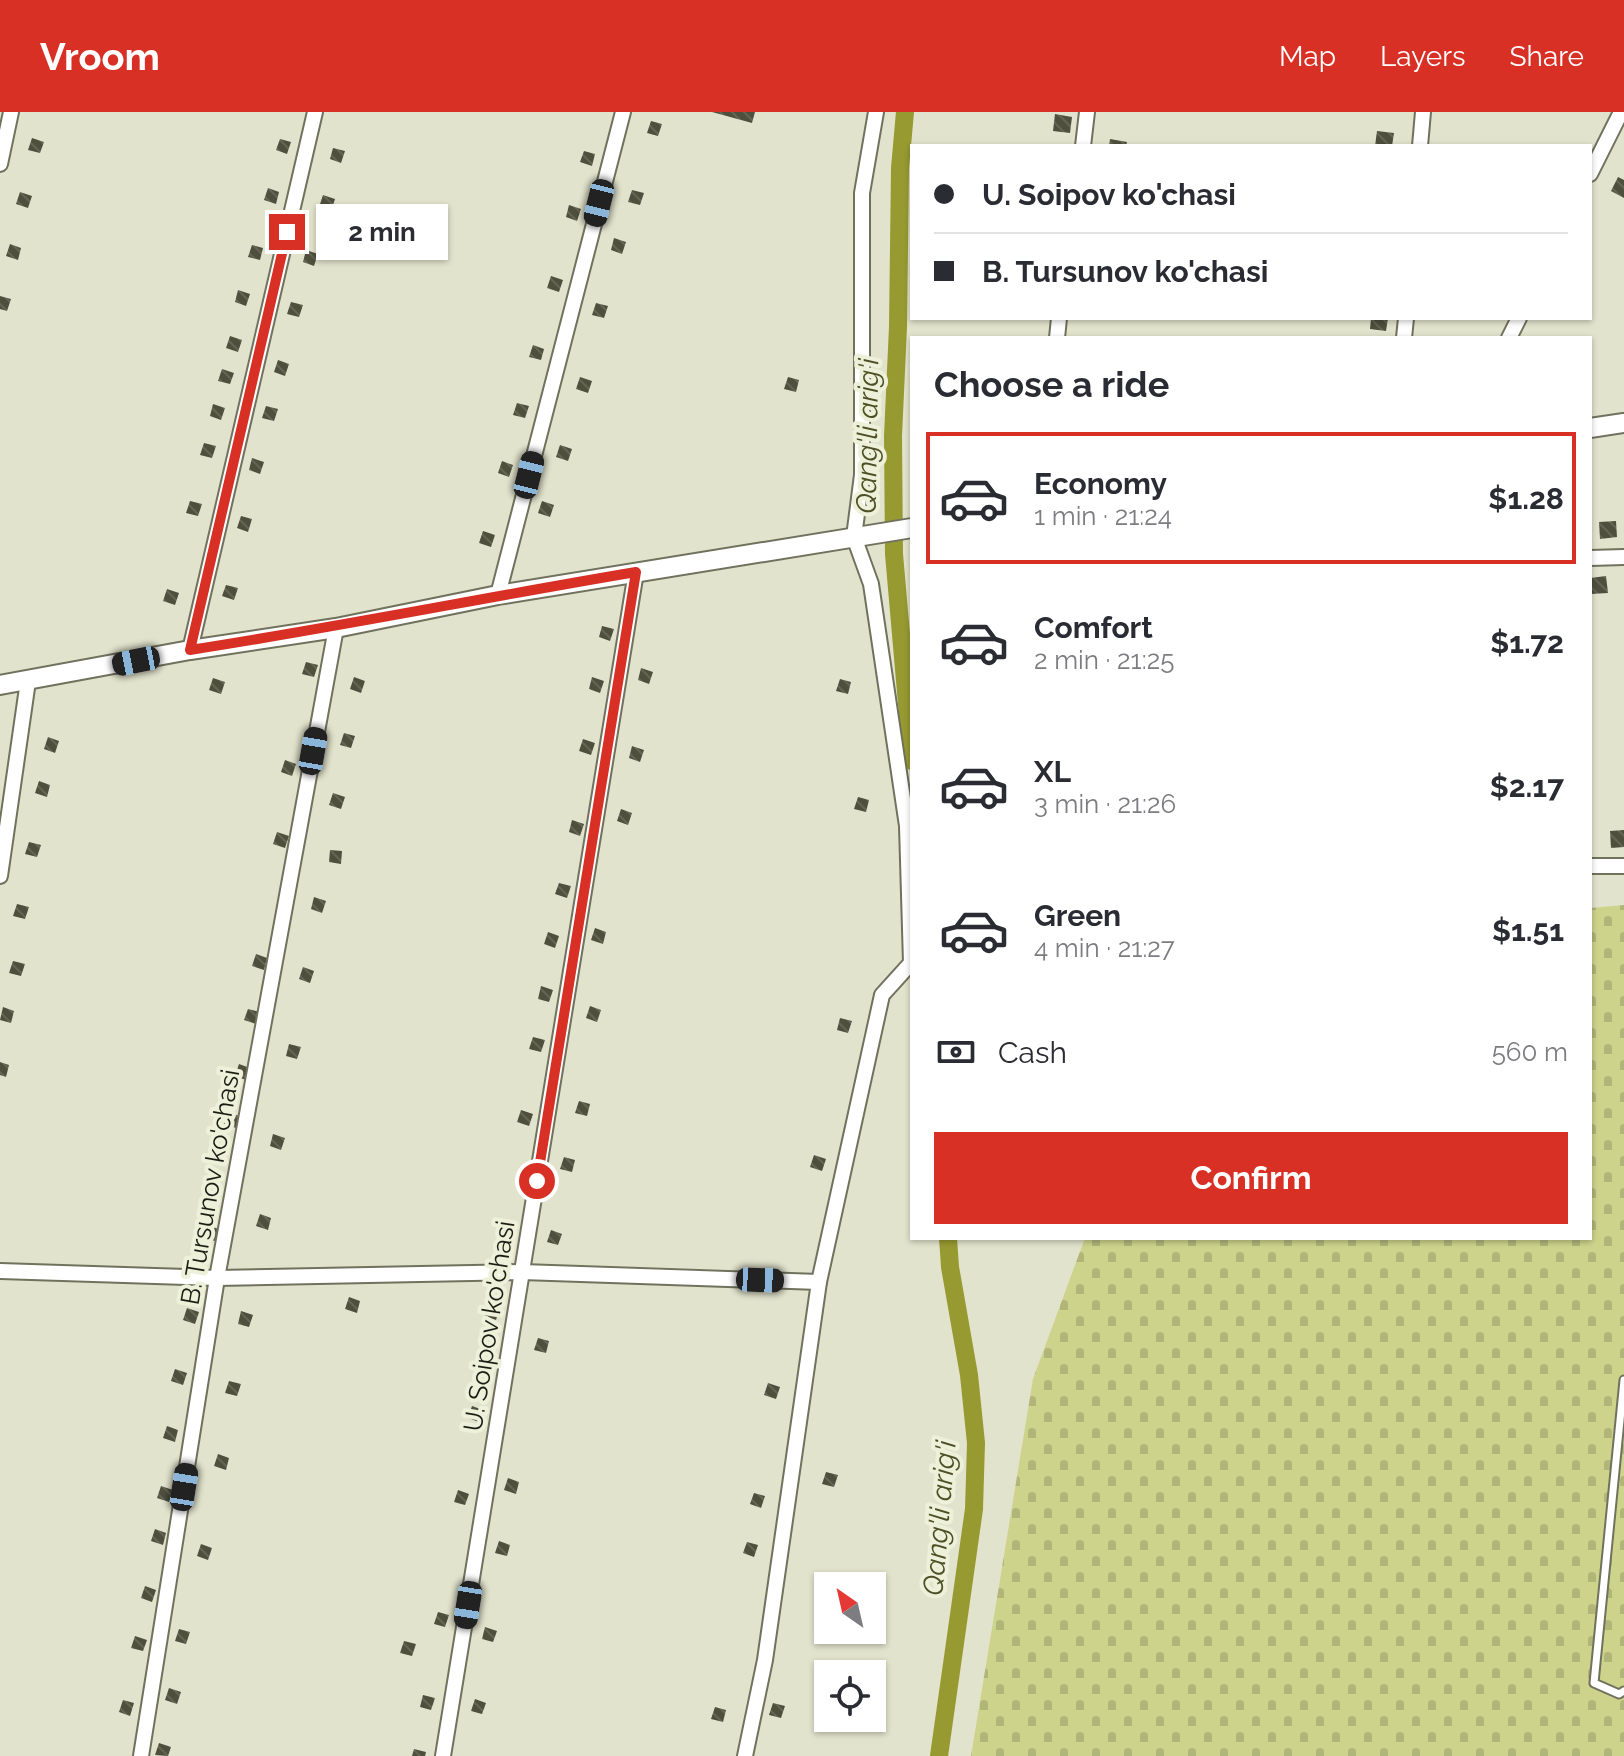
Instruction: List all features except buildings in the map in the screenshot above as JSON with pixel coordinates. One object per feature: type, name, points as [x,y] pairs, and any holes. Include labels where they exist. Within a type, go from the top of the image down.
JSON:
[{"type":"street","points":[[0,164],[11,112]]},
{"type":"street","points":[[190,650],[315,112]]},
{"type":"street","points":[[498,595],[623,112]]},
{"type":"street","points":[[876,112],[862,193],[862,475],[859,536],[871,584],[905,811],[910,938]]},
{"type":"street","points":[[1083,144],[1087,112]]},
{"type":"street","points":[[1420,144],[1423,112]]},
{"type":"street","points":[[1592,170],[1621,112]]},
{"type":"street","points":[[1592,428],[1624,423]]},
{"type":"street","points":[[0,685],[190,650],[336,628],[498,595],[910,528]]},
{"type":"street","points":[[1592,558],[1624,557]]},
{"type":"street","name":"U. Soipov ko'chasi","points":[[443,1756],[636,572]]},
{"type":"street","name":"B. Tursunov ko'chasi","points":[[141,1756],[217,1278],[336,628]]},
{"type":"street","points":[[0,876],[28,681]]},
{"type":"street","points":[[1592,866],[1624,866]]},
{"type":"street","points":[[745,1756],[765,1660],[819,1282],[882,995],[910,964]]},
{"type":"street","points":[[0,1271],[217,1278],[522,1272],[819,1282]]},
{"type":"lane","points":[[1624,1380],[1594,1683],[1619,1694],[1624,1691]]},
{"type":"green space","points":[[1624,905],[1624,1756],[971,1756],[1033,1379],[1084,1240],[1592,1240],[1592,908]]},
{"type":"waterway","name":"Qang'li arig'i","points":[[905,112],[900,168],[893,436],[894,554],[910,738]]},
{"type":"waterway","name":"Qang'li arig'i","points":[[939,1756],[974,1509],[976,1443],[948,1240]]},
{"type":"route","points":[[287,232],[190,650],[336,628],[498,595],[636,572],[537,1181]]}]
